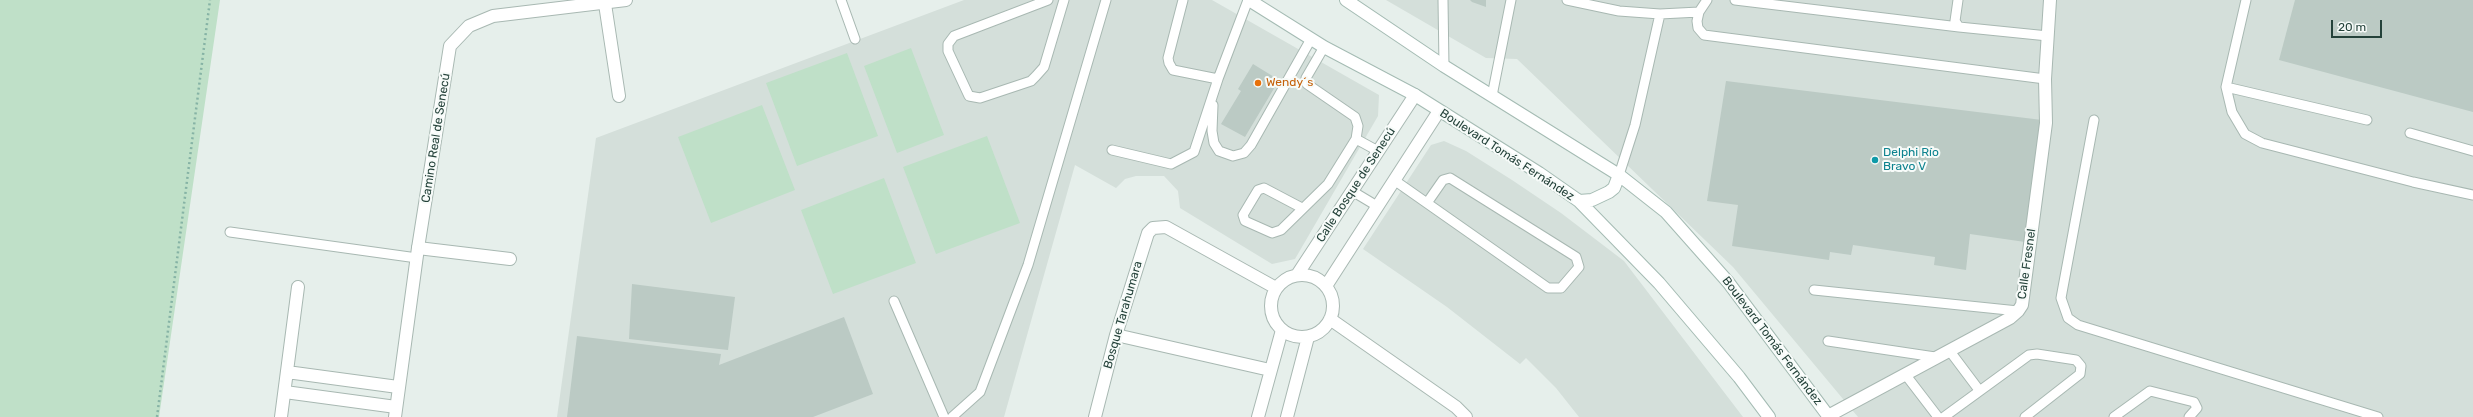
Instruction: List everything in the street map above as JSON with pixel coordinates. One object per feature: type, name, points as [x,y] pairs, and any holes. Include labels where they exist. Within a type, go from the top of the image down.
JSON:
[{"type":"street","name":"Camino Real de Senecú","points":[[395,412],[417,253],[450,46],[459,35],[479,20],[493,16],[605,4],[626,0]]},
{"type":"street","name":"Boulevard Tomás Fernández","points":[[1248,0],[1324,47],[1415,95],[1540,173],[1579,201],[1659,283],[1739,377],[1769,417]]},
{"type":"street","name":"Boulevard Tomás Fernández","points":[[1346,0],[1444,66],[1619,175],[1666,212],[1728,282],[1829,416]]},
{"type":"street","name":"Calle Fresnel","points":[[1829,416],[1934,357],[2010,318],[2022,305],[2046,123],[2045,79],[2050,0]]},
{"type":"street","points":[[605,4],[619,96]]},
{"type":"street","name":"Calle Bosque de Senecú","points":[[1297,275],[1415,95]]},
{"type":"street","points":[[1326,286],[1439,111]]},
{"type":"street","points":[[1579,201],[1592,200],[1609,192],[1614,188],[1619,175]]},
{"type":"street","name":"Bosque Tarahumara","points":[[1095,417],[1116,335],[1148,233],[1158,226],[1166,226],[1276,288]]},
{"type":"street","points":[[417,253],[510,259]]},
{"type":"street","points":[[1297,275],[1308,275],[1318,279],[1326,286],[1332,302],[1330,319],[1324,328],[1308,337],[1297,337],[1282,330],[1274,322],[1270,306],[1276,288],[1284,280],[1297,275]]},
{"type":"street","points":[[281,417],[298,287]]},
{"type":"street","points":[[1330,319],[1455,412],[1466,417]]},
{"type":"street","points":[[1258,417],[1282,330]]},
{"type":"street","points":[[1116,335],[1270,370]]},
{"type":"street","points":[[1287,417],[1308,337]]},
{"type":"street","points":[[287,372],[398,387]]},
{"type":"street","points":[[285,392],[395,412]]},
{"type":"lane","points":[[841,0],[855,39]]},
{"type":"lane","points":[[1048,0],[954,36],[948,44],[948,51],[969,96],[980,98],[1031,81],[1036,76],[1044,67],[1064,0]]},
{"type":"lane","points":[[952,417],[980,392],[1028,265],[1106,0]]},
{"type":"lane","points":[[1182,0],[1168,58],[1169,63],[1174,70],[1218,80]]},
{"type":"lane","points":[[1112,150],[1171,164],[1182,160],[1194,152],[1218,80],[1248,0]]},
{"type":"lane","points":[[1492,96],[1511,0]]},
{"type":"lane","points":[[1567,0],[1619,11],[1660,14],[1699,12]]},
{"type":"lane","points":[[1707,0],[1699,12],[1698,28],[1704,34],[2045,79]]},
{"type":"lane","points":[[1735,0],[1959,27],[2048,36]]},
{"type":"lane","points":[[1958,0],[1955,21],[1959,27]]},
{"type":"lane","points":[[2246,0],[2226,87],[2228,101],[2236,122],[2245,134],[2262,143],[2413,182],[2473,195]]},
{"type":"lane","points":[[1441,1],[1444,66]]},
{"type":"lane","points":[[1619,175],[1635,125],[1660,14]]},
{"type":"lane","points":[[1214,92],[1212,131],[1214,143],[1226,155],[1232,156],[1244,153],[1251,145],[1311,39]]},
{"type":"lane","points":[[1302,208],[1264,188],[1258,190],[1243,213],[1245,221],[1272,233],[1281,230],[1328,184],[1356,139],[1358,126],[1355,117],[1307,84],[1306,78],[1324,47]]},
{"type":"lane","points":[[2226,87],[2367,120]]},
{"type":"lane","points":[[2094,120],[2061,298],[2068,318],[2078,325],[2378,417]]},
{"type":"lane","points":[[2410,133],[2473,150]]},
{"type":"lane","points":[[1356,139],[1378,151]]},
{"type":"lane","points":[[1394,180],[1426,203],[1548,288],[1561,288],[1579,266],[1576,257],[1450,178],[1443,180],[1426,203]]},
{"type":"lane","points":[[1352,191],[1378,206]]},
{"type":"lane","points":[[230,232],[417,253]]},
{"type":"lane","points":[[1814,290],[2018,311]]},
{"type":"lane","points":[[894,301],[944,417]]},
{"type":"lane","points":[[1828,341],[1934,357]]},
{"type":"lane","points":[[1948,350],[1979,390]]},
{"type":"lane","points":[[1944,417],[2029,355],[2037,354],[2076,360],[2081,366],[2080,374],[2025,417]]},
{"type":"lane","points":[[1905,374],[1938,417]]},
{"type":"lane","points":[[2114,417],[2150,391],[2194,402],[2197,408],[2189,417]]},
{"type":"path","points":[[157,417],[210,0]]},
{"type":"shaded area","points":[[964,0],[1212,0],[1379,95],[1378,116],[1295,259],[1272,264],[1180,208],[1178,191],[1164,176],[1136,176],[1125,179],[1116,188],[1075,165],[1004,417],[557,417],[596,138]]},
{"type":"shaded area","points":[[1386,0],[2473,0],[2473,417],[1858,417],[1733,267],[1517,59],[1486,58]]},
{"type":"shaded area","points":[[1444,141],[1466,151],[1512,180],[1561,213],[1624,261],[1743,417],[1579,417],[1556,388],[1526,358],[1520,364],[1447,307],[1363,249],[1431,145]]},
{"type":"green space","points":[[0,0],[220,0],[159,417],[0,417]]},
{"type":"green space","points":[[911,48],[944,135],[897,153],[864,66]]},
{"type":"green space","points":[[847,53],[878,136],[797,166],[766,83]]},
{"type":"green space","points":[[762,105],[795,190],[711,223],[678,137]]},
{"type":"green space","points":[[987,136],[1020,223],[936,254],[903,167]]},
{"type":"green space","points":[[884,178],[916,263],[833,294],[801,210]]},
{"type":"building","points":[[1470,0],[1486,0],[1486,7],[1472,2]]},
{"type":"building","points":[[2295,0],[2473,0],[2473,112],[2279,60]]},
{"type":"building","points":[[1253,64],[1279,80],[1245,137],[1221,124],[1241,91],[1238,89]]},
{"type":"building","name":"Delphi Río Bravo V","points":[[1726,81],[2042,120],[2025,242],[1970,234],[1966,270],[1934,265],[1935,257],[1853,245],[1851,255],[1830,252],[1829,260],[1732,246],[1738,205],[1707,201]]},
{"type":"building","points":[[632,284],[735,297],[728,350],[629,339]]},
{"type":"building","points":[[844,317],[873,394],[813,417],[567,417],[577,336],[721,354],[719,365]]},
{"type":"place","name":"Wendy´s","points":[[1258,83]]},
{"type":"place","name":"Delphi Río Bravo V","points":[[1875,160]]}]
